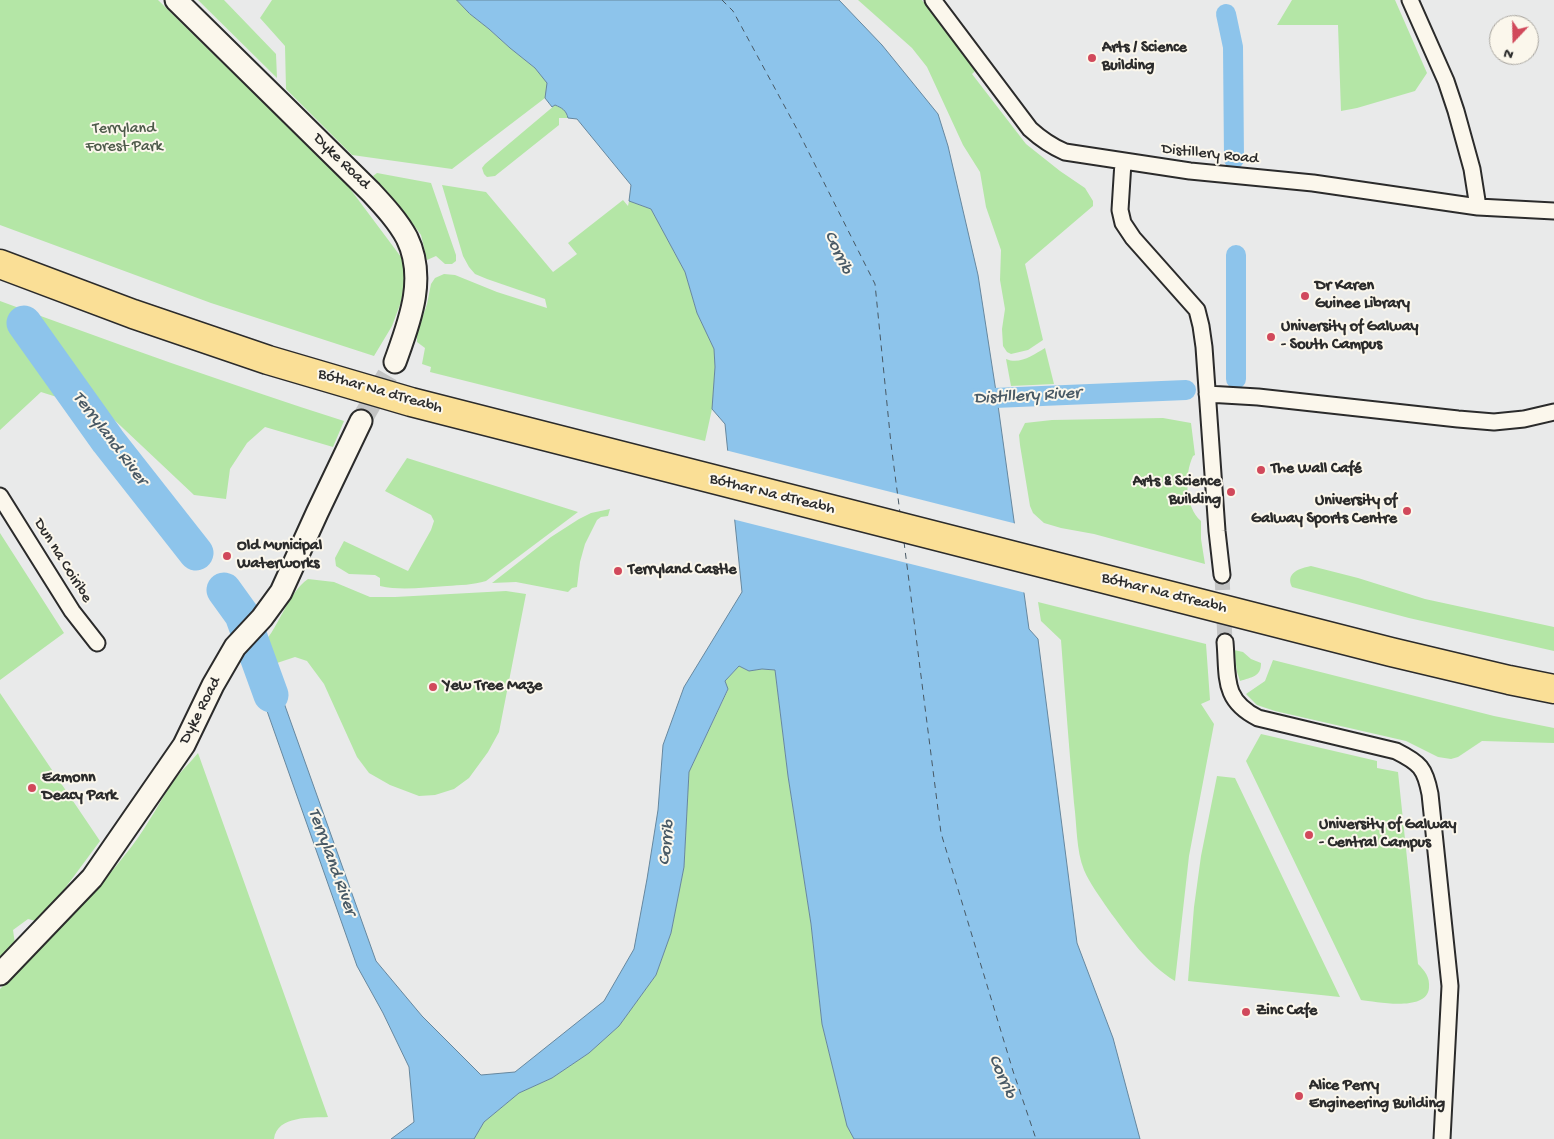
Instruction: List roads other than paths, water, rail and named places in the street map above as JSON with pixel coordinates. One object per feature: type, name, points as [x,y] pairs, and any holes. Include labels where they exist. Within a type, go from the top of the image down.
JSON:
[{"type":"highway","name":"Bóthar Na dTreabh","points":[[0,264],[132,314],[268,360],[411,402],[1400,654],[1554,689]]},
{"type":"street","name":"Dyke Road","points":[[176,0],[371,192],[392,216],[407,239],[413,254],[416,270],[416,292],[395,362]]},
{"type":"street","name":"Distillery Road","points":[[933,0],[1030,129],[1051,146],[1065,152],[1190,172],[1313,183],[1478,207],[1554,211]]},
{"type":"street","points":[[1410,0],[1446,80],[1472,169],[1478,207]]},
{"type":"street","points":[[1123,162],[1120,210],[1123,223],[1133,238],[1197,310],[1201,326],[1222,575]]},
{"type":"street","points":[[1207,394],[1258,397],[1494,422],[1524,419],[1554,412]]},
{"type":"street","name":"Dyke Road","points":[[0,974],[98,871],[184,745],[213,684],[235,647],[262,618],[281,592],[361,421]]},
{"type":"street","name":"Dun na Coiribe","points":[[0,496],[72,611],[96,643]]},
{"type":"street","points":[[1225,642],[1229,688],[1233,698],[1245,712],[1258,718],[1396,751],[1412,759],[1427,778],[1450,986],[1442,1139]]},
{"type":"water","name":"Corrib","points":[[457,0],[839,0],[882,45],[938,114],[948,146],[978,275],[1029,629],[1038,639],[1077,943],[1113,1038],[1140,1139],[854,1139],[847,1126],[822,1024],[811,924],[788,776],[775,670],[749,671],[739,666],[725,681],[728,689],[689,772],[684,867],[671,933],[656,975],[619,1026],[589,1053],[552,1078],[519,1093],[484,1122],[474,1139],[391,1139],[414,1122],[409,1067],[383,1013],[357,966],[248,657],[263,644],[376,961],[422,1016],[481,1075],[515,1072],[604,1001],[634,949],[658,810],[663,745],[684,687],[742,592],[725,424],[712,409],[715,367],[714,349],[697,313],[685,272],[651,209],[629,201],[631,185],[577,119],[568,118],[562,108],[555,105],[552,107],[545,98],[547,83],[535,68],[470,14]]},
{"type":"waterway","name":"Distillery River","points":[[1226,14],[1233,47],[1234,159]]},
{"type":"waterway","name":"Distillery River","points":[[1236,255],[1236,379]]},
{"type":"waterway","name":"Terryland River","points":[[24,323],[108,441],[196,553]]},
{"type":"waterway","name":"Distillery River","points":[[970,399],[1186,390]]},
{"type":"waterway","name":"Terryland River","points":[[224,590],[242,615],[271,695]]},
{"type":"tunnel","points":[[361,421],[395,362]]},
{"type":"tunnel","points":[[1222,575],[1225,642]]},
{"type":"place","name":"Arts / Science Building","points":[[1092,58]]},
{"type":"place","name":"Dr Karen Guinee Library","points":[[1305,296]]},
{"type":"place","name":"University of Galway - South Campus","points":[[1271,337]]},
{"type":"place","name":"The Wall Café","points":[[1261,470]]},
{"type":"place","name":"Arts & Science Building","points":[[1231,492]]},
{"type":"place","name":"University of Galway Sports Centre","points":[[1407,511]]},
{"type":"place","name":"Old Municipal Waterworks","points":[[227,556]]},
{"type":"place","name":"Terryland Castle","points":[[618,571]]},
{"type":"place","name":"Yew Tree Maze","points":[[433,687]]},
{"type":"place","name":"Eamonn Deacy Park","points":[[32,788]]},
{"type":"place","name":"University of Galway - Central Campus","points":[[1309,835]]},
{"type":"place","name":"Zinc Cafe","points":[[1246,1012]]},
{"type":"place","name":"Alice Perry Engineering Building","points":[[1299,1096]]},
{"type":"park label","name":"Terryland Forest Park","points":[[124,139]]}]
